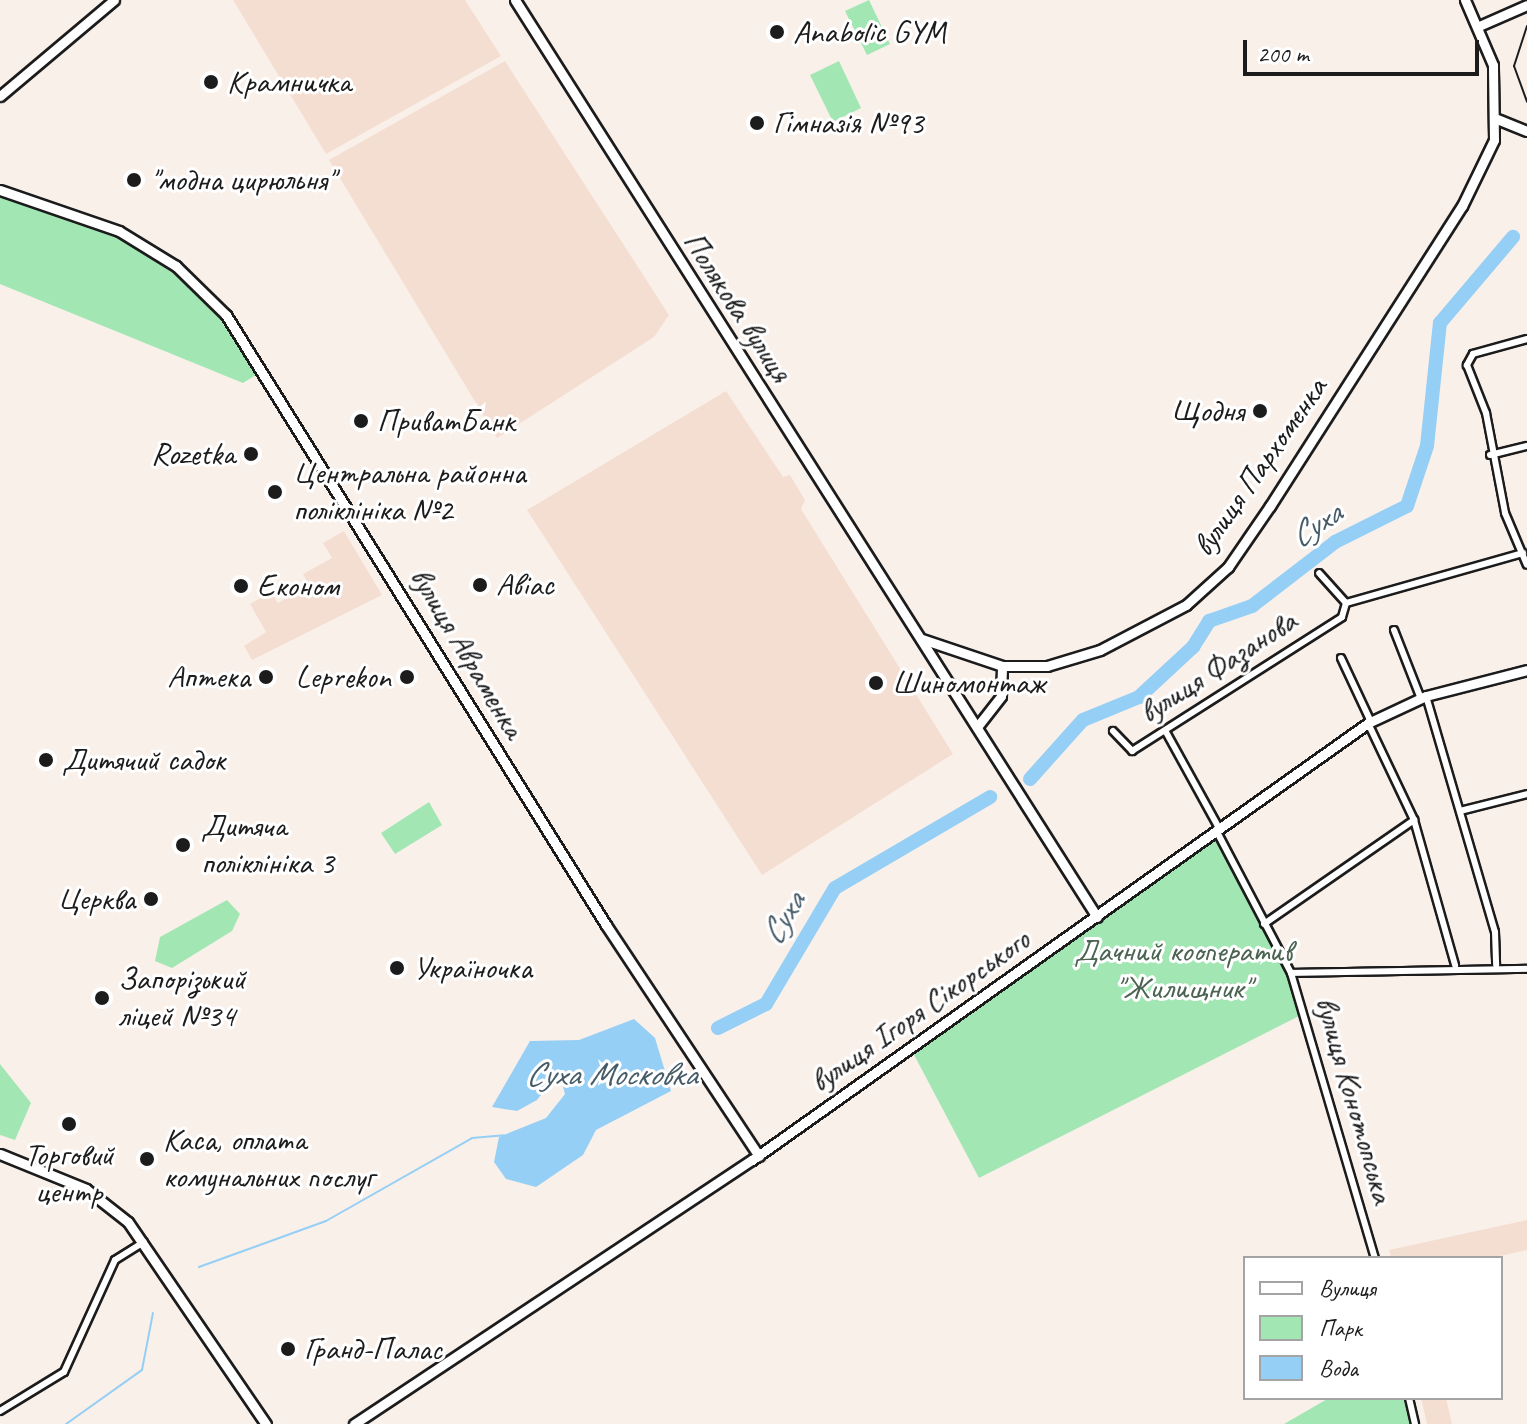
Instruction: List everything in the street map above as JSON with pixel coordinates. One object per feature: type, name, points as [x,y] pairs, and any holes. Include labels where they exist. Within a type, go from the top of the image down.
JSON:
[{"type":"main road","points":[[0,96],[114,0]]},
{"type":"main road","name":"Полякова вулиця","points":[[515,0],[1097,917]]},
{"type":"main road","points":[[1465,0],[1479,26],[1493,65],[1497,119],[1527,131]]},
{"type":"main road","points":[[1479,26],[1527,5]]},
{"type":"main road","name":"вулиця Пархоменка","points":[[1002,666],[1047,666],[1100,650],[1186,605],[1228,567],[1462,206],[1497,119]]},
{"type":"main road","name":"вулиця Авраменка","points":[[0,190],[119,231],[176,266],[226,315],[591,901],[759,1156]]},
{"type":"main road","points":[[922,639],[1002,666],[1001,696],[977,727]]},
{"type":"main road","name":"вулиця Ігоря Сікорського","points":[[354,1424],[759,1156],[1370,722],[1424,698],[1527,670]]},
{"type":"main road","points":[[0,1154],[86,1189],[144,1242],[266,1424]]},
{"type":"street","points":[[1527,339],[1467,357],[1490,455],[1527,565]]},
{"type":"street","points":[[1490,455],[1527,446]]},
{"type":"street","points":[[1346,603],[1525,554]]},
{"type":"street","name":"вулиця Фазанова","points":[[1113,731],[1128,751],[1166,732],[1342,617],[1346,603],[1319,573]]},
{"type":"street","points":[[1394,630],[1424,698],[1460,811],[1497,942],[1496,965]]},
{"type":"street","points":[[1341,658],[1414,820],[1455,965]]},
{"type":"street","name":"вулиця Конотопська","points":[[1166,732],[1291,973],[1374,1256]]},
{"type":"street","points":[[1460,811],[1527,794]]},
{"type":"street","points":[[1264,924],[1414,820]]},
{"type":"street","points":[[1291,973],[1455,965],[1527,969]]},
{"type":"street","points":[[0,1411],[64,1372],[115,1260],[144,1242]]},
{"type":"street","points":[[1409,1400],[1415,1424]]},
{"type":"shaded area","points":[[233,0],[465,0],[501,56],[326,154]]},
{"type":"shaded area","points":[[505,61],[669,315],[654,337],[497,438],[329,160]]},
{"type":"shaded area","points":[[726,391],[783,477],[790,475],[805,500],[801,509],[953,754],[762,875],[527,510]]},
{"type":"shaded area","points":[[344,531],[382,595],[252,660],[244,646],[266,632],[250,604],[271,592],[278,603],[309,585],[303,574],[332,558],[323,543]]},
{"type":"shaded area","points":[[1527,1220],[1527,1250],[1500,1256],[1390,1256],[1389,1250]]},
{"type":"shaded area","points":[[1421,1400],[1446,1400],[1452,1424],[1427,1424]]},
{"type":"green space","points":[[869,0],[890,44],[867,55],[845,11]]},
{"type":"green space","points":[[839,61],[861,108],[833,122],[810,75]]},
{"type":"green space","points":[[0,196],[119,237],[180,278],[218,316],[256,375],[243,383],[0,284]]},
{"type":"green space","points":[[429,802],[442,825],[395,854],[381,833]]},
{"type":"green space","name":"Дачний кооператив \"Жилищник\"","points":[[1219,828],[1291,973],[1303,1014],[979,1178],[911,1049]]},
{"type":"green space","points":[[227,900],[240,914],[232,931],[172,968],[155,961],[160,937]]},
{"type":"green space","points":[[0,1064],[31,1103],[15,1140],[0,1135]]},
{"type":"green space","points":[[1326,1400],[1409,1400],[1415,1424],[1284,1424]]},
{"type":"water","name":"Суха Московка","points":[[634,1019],[655,1038],[671,1091],[596,1130],[583,1155],[536,1187],[506,1179],[494,1162],[499,1137],[546,1118],[565,1094],[559,1072],[537,1100],[517,1111],[492,1107],[530,1041],[579,1040]]},
{"type":"waterway","name":"Суха","points":[[1030,779],[1083,720],[1139,697],[1193,647],[1209,621],[1252,606],[1335,542],[1407,506],[1427,446],[1440,323],[1513,237]]},
{"type":"waterway","name":"Суха","points":[[718,1028],[766,1004],[835,888],[990,797]]},
{"type":"waterway","name":"Суха","points":[[199,1267],[326,1221],[472,1138],[504,1135]]},
{"type":"waterway","name":"Суха Московка","points":[[66,1424],[142,1370],[153,1313]]},
{"type":"tram line","points":[[1527,26],[1514,66],[1527,102]]},
{"type":"place","name":"Anabolic GYM","points":[[777,32]]},
{"type":"place","name":"Крамничка","points":[[211,82]]},
{"type":"place","name":"Гімназія №93","points":[[757,123]]},
{"type":"place","name":"\"модна цирюльня\"","points":[[134,180]]},
{"type":"place","name":"Щодня","points":[[1260,411]]},
{"type":"place","name":"ПриватБанк","points":[[361,421]]},
{"type":"place","name":"Rozetka","points":[[251,454]]},
{"type":"place","name":"Центральна районна поліклініка №2","points":[[275,492]]},
{"type":"place","name":"Авіас","points":[[480,585]]},
{"type":"place","name":"Економ","points":[[241,586]]},
{"type":"place","name":"Аптека","points":[[266,677]]},
{"type":"place","name":"Leprekon","points":[[407,677]]},
{"type":"place","name":"Шиномонтаж","points":[[876,683]]},
{"type":"place","name":"Дитячий садок","points":[[46,760]]},
{"type":"place","name":"Дитяча поліклініка 3","points":[[183,845]]},
{"type":"place","name":"Церква","points":[[151,899]]},
{"type":"place","name":"Україночка","points":[[397,968]]},
{"type":"place","name":"Запорізький ліцей №34","points":[[102,998]]},
{"type":"place","name":"Торговий центр","points":[[69,1124]]},
{"type":"place","name":"Каса, оплата комунальних послуг","points":[[147,1159]]},
{"type":"place","name":"Гранд-Палас","points":[[288,1349]]}]
